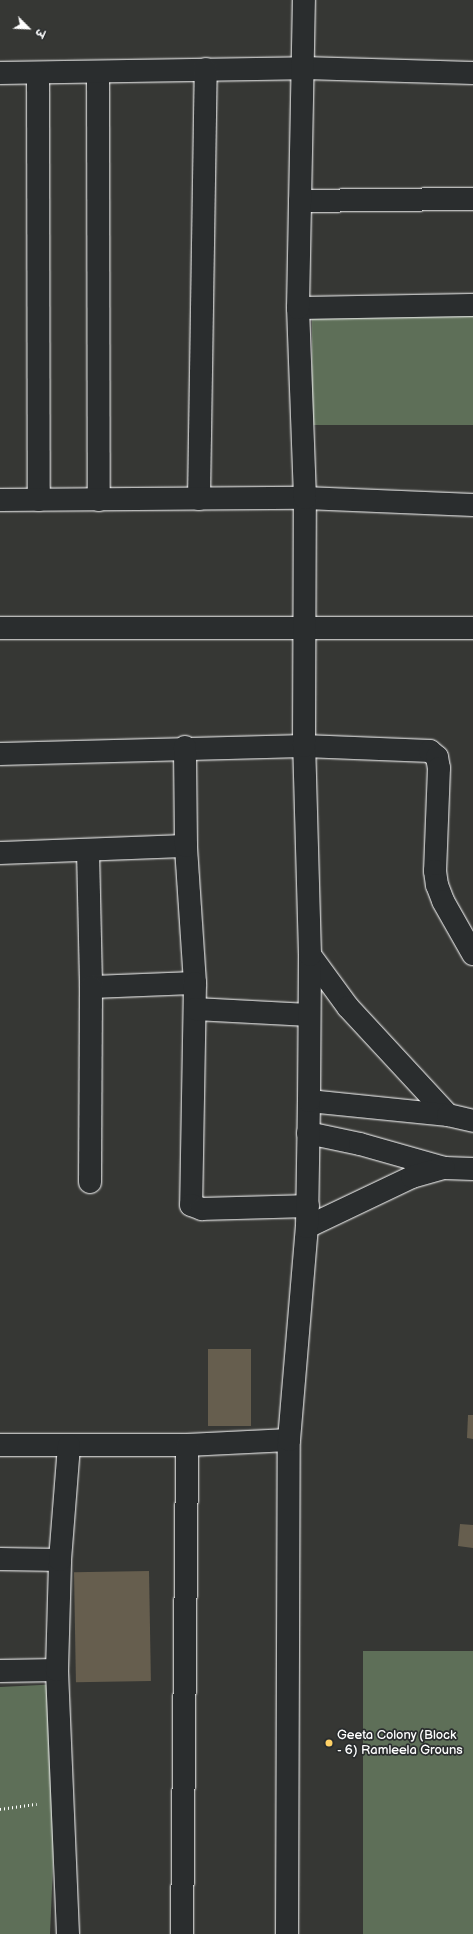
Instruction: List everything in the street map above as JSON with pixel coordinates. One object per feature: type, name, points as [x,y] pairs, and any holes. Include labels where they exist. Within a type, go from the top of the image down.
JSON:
[{"type":"street","points":[[287,1934],[289,1440],[308,1216],[310,955],[304,746],[305,498],[298,308],[304,68],[304,0]]},
{"type":"street","points":[[0,73],[304,68],[473,73]]},
{"type":"street","points":[[199,499],[206,69]]},
{"type":"street","points":[[98,72],[99,500]]},
{"type":"street","points":[[38,73],[39,500]]},
{"type":"street","points":[[300,201],[473,199]]},
{"type":"street","points":[[298,308],[473,305]]},
{"type":"street","points":[[0,500],[305,498],[473,505]]},
{"type":"street","points":[[0,628],[305,626],[473,628]]},
{"type":"street","points":[[0,754],[185,747],[304,746],[423,749],[430,751],[437,757],[439,768],[435,871],[443,901],[473,954]]},
{"type":"street","points":[[185,747],[186,846],[195,983],[191,1205],[202,1209],[308,1216],[412,1177],[446,1168]]},
{"type":"street","points":[[0,853],[88,851],[186,846]]},
{"type":"street","points":[[88,851],[91,987],[90,1182]]},
{"type":"street","points":[[310,955],[348,1007],[448,1115]]},
{"type":"street","points":[[91,987],[195,983]]},
{"type":"street","points":[[195,1008],[309,1015]]},
{"type":"street","points":[[309,1101],[448,1115],[473,1121]]},
{"type":"street","points":[[308,1134],[360,1144],[446,1168],[473,1169]]},
{"type":"street","points":[[0,1445],[187,1445],[289,1440]]},
{"type":"street","points":[[68,1934],[57,1670],[60,1560],[69,1445]]},
{"type":"street","points":[[182,1934],[187,1445]]},
{"type":"street","points":[[0,1560],[60,1560]]},
{"type":"street","points":[[0,1671],[57,1670]]},
{"type":"path","points":[[0,1809],[62,1800]]},
{"type":"green space","points":[[312,307],[473,307],[473,425],[312,425]]},
{"type":"green space","points":[[363,1651],[473,1651],[473,1934],[363,1934]]},
{"type":"green space","points":[[61,1684],[50,1934],[0,1934],[0,1687]]},
{"type":"building","points":[[208,1349],[251,1349],[251,1426],[208,1426]]},
{"type":"building","points":[[468,1415],[473,1415],[473,1439],[467,1438]]},
{"type":"building","points":[[460,1524],[473,1525],[473,1548],[458,1546]]},
{"type":"building","points":[[149,1571],[151,1681],[76,1682],[74,1572]]},
{"type":"place","name":"Geeta Colony (Block - 6) Ramleela Grouns","points":[[329,1743]]}]
